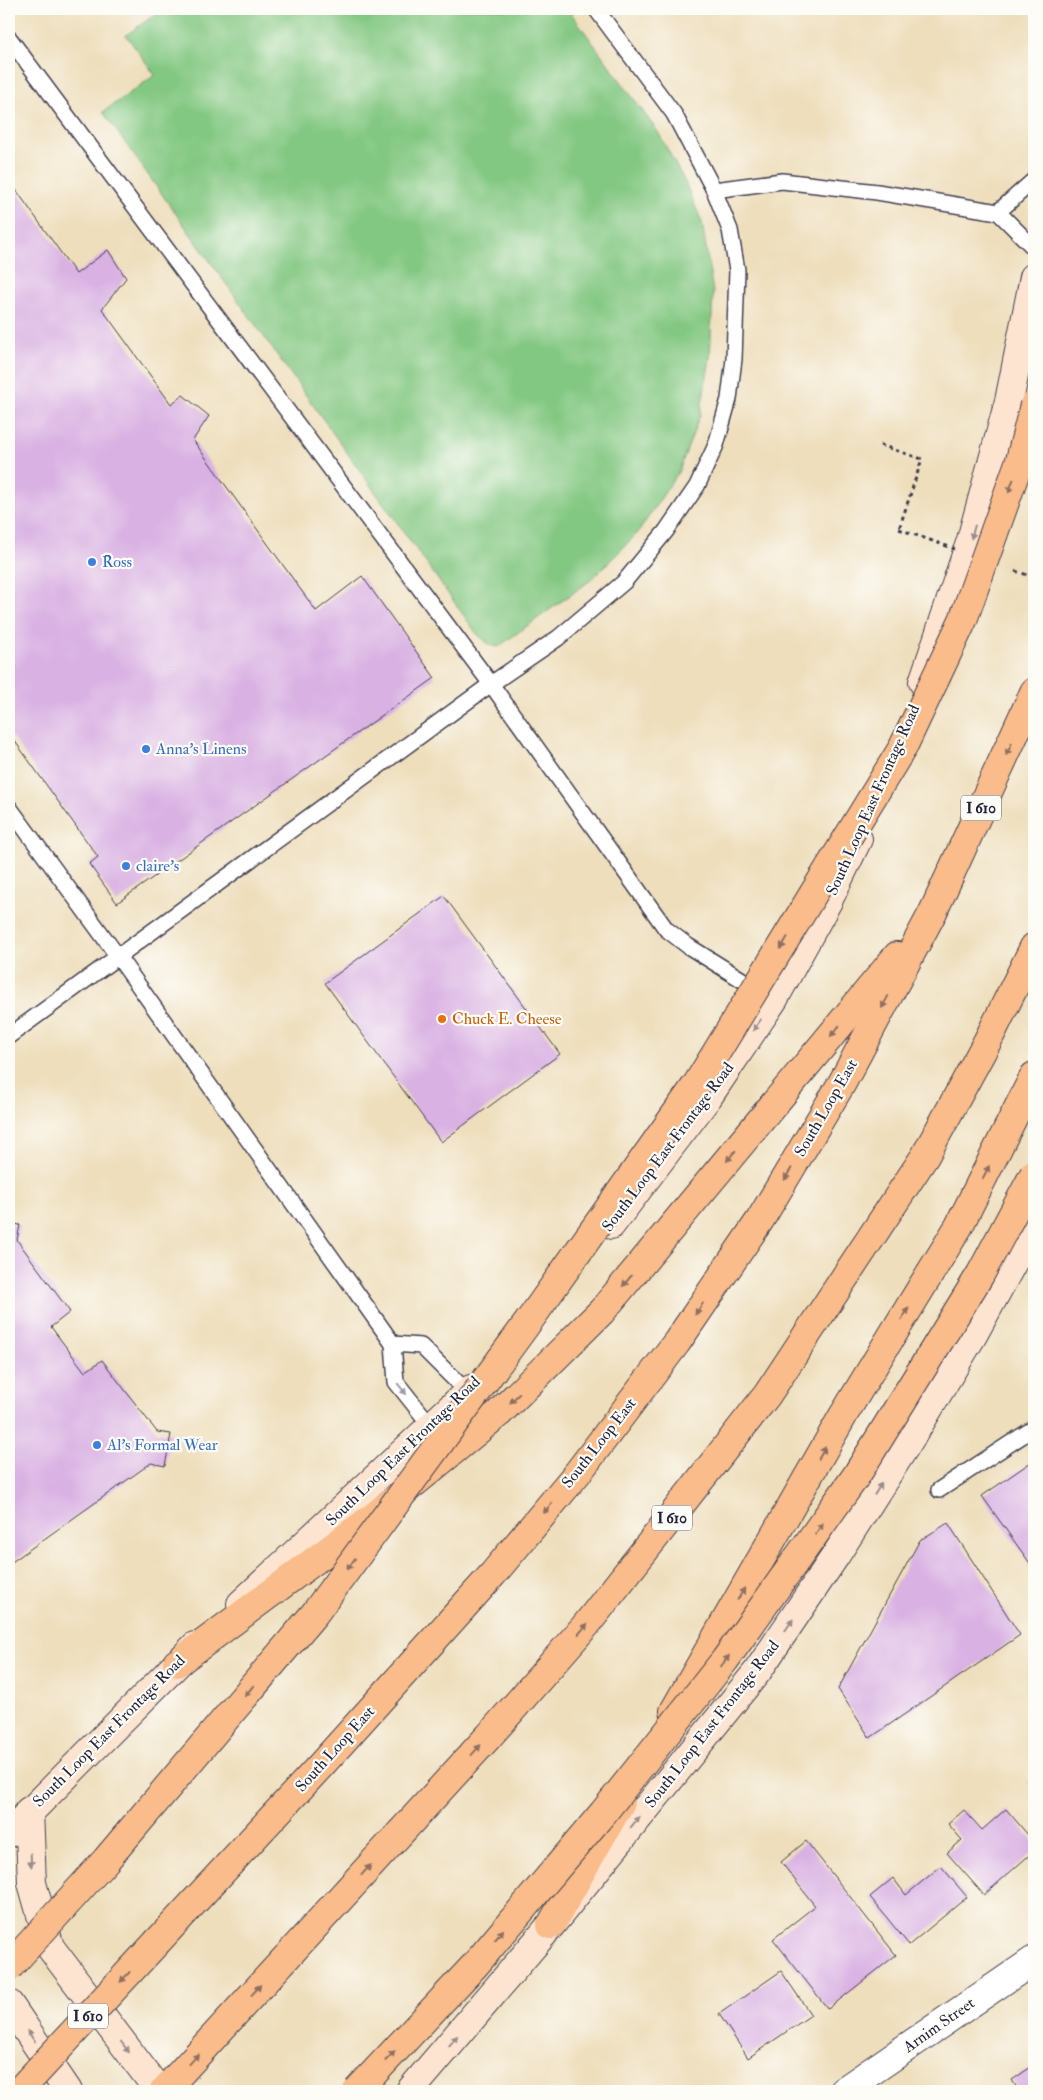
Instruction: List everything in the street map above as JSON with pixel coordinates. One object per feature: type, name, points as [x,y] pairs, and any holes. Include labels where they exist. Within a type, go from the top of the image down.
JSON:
[{"type":"highway","points":[[9,1967],[106,1860],[315,1613],[534,1314],[696,1084],[903,747],[963,620],[1020,460],[1034,405]]},
{"type":"highway","name":"South Loop East","points":[[19,2091],[315,1771],[493,1574],[579,1471],[677,1342],[760,1220],[842,1083],[933,912],[1034,692]]},
{"type":"highway","points":[[177,1663],[373,1517],[499,1413],[554,1359],[602,1311],[933,912]]},
{"type":"highway","name":"I 610","points":[[164,2091],[489,1736],[586,1625],[767,1395],[925,1156],[987,1042],[1034,948]]},
{"type":"highway","points":[[551,1925],[844,1414],[959,1226],[1034,1076]]},
{"type":"highway","points":[[357,2091],[475,1965],[603,1813],[725,1660],[856,1476],[980,1275],[1034,1174]]},
{"type":"main road","name":"South Loop East Frontage Road","points":[[9,1833],[177,1663],[467,1392],[548,1303],[633,1198],[708,1097],[774,999],[849,861],[918,699],[971,540],[1010,401],[1034,277]]},
{"type":"main road","name":"South Loop East Frontage Road","points":[[410,2091],[551,1925],[757,1672],[836,1555],[917,1428],[973,1335],[1034,1224]]},
{"type":"main road","points":[[29,1811],[32,1883],[50,1947],[159,2091]]},
{"type":"main road","points":[[9,2004],[68,2091]]},
{"type":"street","name":"Arnim Street","points":[[843,2091],[1034,1960]]},
{"type":"lane","points":[[9,1036],[491,684],[558,638],[624,582],[666,531],[697,486],[716,446],[729,399],[734,360],[737,270],[730,230],[714,190],[674,114],[596,9]]},
{"type":"lane","points":[[9,38],[491,684],[666,929],[688,946],[774,999]]},
{"type":"lane","points":[[998,212],[1034,180]]},
{"type":"lane","points":[[714,190],[782,181],[878,192],[998,212],[1034,248]]},
{"type":"lane","points":[[9,807],[393,1344],[396,1382],[431,1426]]},
{"type":"lane","points":[[393,1344],[421,1346],[467,1392]]},
{"type":"lane","points":[[938,1490],[1034,1428]]},
{"type":"path","points":[[880,445],[922,459],[899,529]]},
{"type":"green space","points":[[163,9],[568,9],[658,132],[684,180],[702,222],[713,292],[710,358],[700,415],[679,471],[637,534],[591,580],[498,647],[490,645],[477,634],[103,112],[155,75],[126,35]]},
{"type":"building","points":[[9,180],[76,274],[108,250],[126,278],[102,309],[171,404],[183,395],[209,416],[193,440],[316,611],[362,576],[435,678],[117,903],[89,864],[98,857],[9,733]]},
{"type":"building","name":"Chuck E. Cheese","points":[[444,896],[560,1054],[441,1142],[325,983]]},
{"type":"building","points":[[9,1223],[20,1225],[17,1240],[70,1312],[51,1327],[85,1372],[102,1360],[157,1432],[171,1434],[165,1466],[151,1463],[9,1564]]},
{"type":"building","points":[[1034,1460],[1034,1569],[982,1496]]},
{"type":"building","points":[[948,1523],[1020,1635],[870,1738],[838,1689],[920,1540]]},
{"type":"building","points":[[1034,1778],[1034,1793],[1028,1781]]},
{"type":"building","points":[[1006,1809],[1034,1842],[1034,1851],[984,1895],[947,1853],[962,1840],[948,1824],[964,1810],[982,1830]]},
{"type":"building","points":[[806,1841],[896,1955],[828,2009],[773,1939],[815,1906],[781,1862]]},
{"type":"building","points":[[941,1866],[967,1897],[909,1945],[870,1897],[893,1878],[906,1895]]},
{"type":"building","points":[[781,1971],[811,2015],[748,2058],[719,2014]]},
{"type":"building","points":[[1034,2065],[1034,2091],[1019,2091],[1012,2080]]},
{"type":"place","name":"Ross","points":[[92,562]]},
{"type":"place","name":"Anna's Linens","points":[[146,749]]},
{"type":"place","name":"claire's","points":[[126,866]]},
{"type":"place","name":"Chuck E. Cheese","points":[[442,1019]]},
{"type":"place","name":"Al's Formal Wear","points":[[97,1445]]}]
